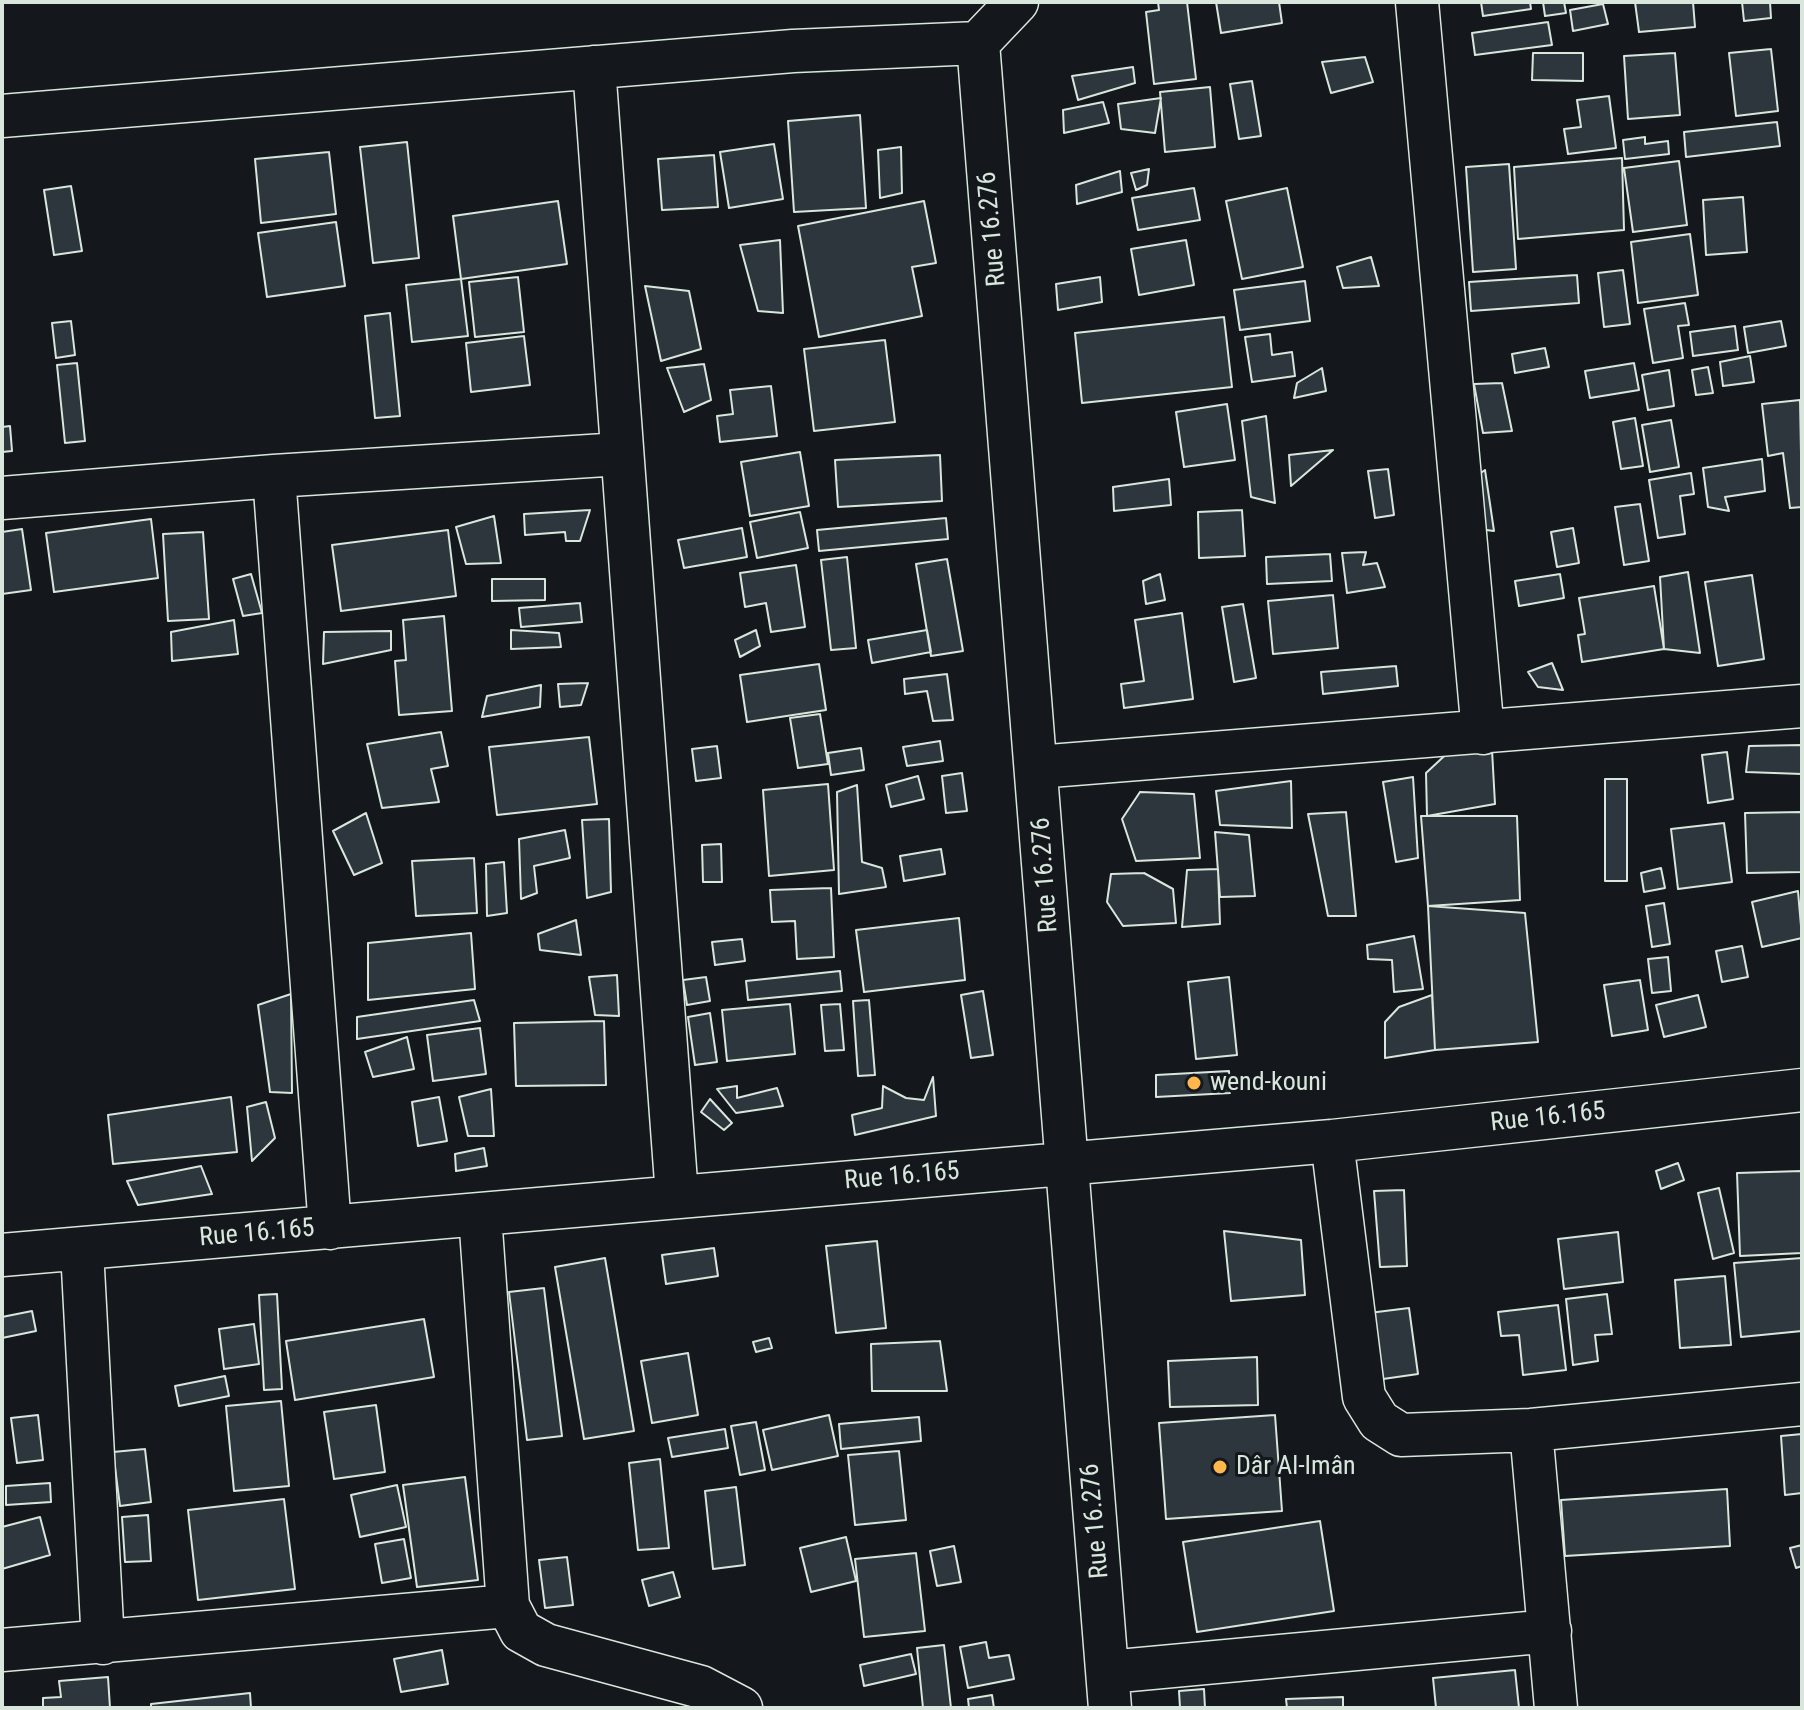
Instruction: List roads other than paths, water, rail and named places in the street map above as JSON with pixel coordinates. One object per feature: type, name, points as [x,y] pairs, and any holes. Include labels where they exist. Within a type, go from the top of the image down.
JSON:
[{"type":"street","points":[[2,116],[793,51],[978,43],[1017,2]]},
{"type":"street","points":[[1417,2],[1483,733]]},
{"type":"street","name":"Rue 16.276","points":[[978,43],[1109,1690]]},
{"type":"street","points":[[594,67],[677,1196]]},
{"type":"street","points":[[2,498],[274,476],[621,454]]},
{"type":"street","points":[[274,476],[330,1228]]},
{"type":"street","points":[[1037,767],[1802,706]]},
{"type":"street","name":"Rue 16.165","points":[[2,1255],[1332,1141],[1802,1090]]},
{"type":"street","points":[[1332,1141],[1364,1397],[1379,1421],[1401,1435],[1531,1430],[1802,1404]]},
{"type":"street","points":[[480,1215],[508,1606],[521,1631],[546,1645],[701,1687],[741,1708]]},
{"type":"street","points":[[82,1250],[103,1643]]},
{"type":"street","points":[[1531,1430],[1556,1708]]},
{"type":"street","points":[[2,1650],[508,1606]]},
{"type":"street","points":[[1109,1690],[1550,1631]]},
{"type":"place","name":"wend-kouni","points":[[1194,1083]]},
{"type":"place","name":"Dâr Al-Imân","points":[[1220,1467]]}]
